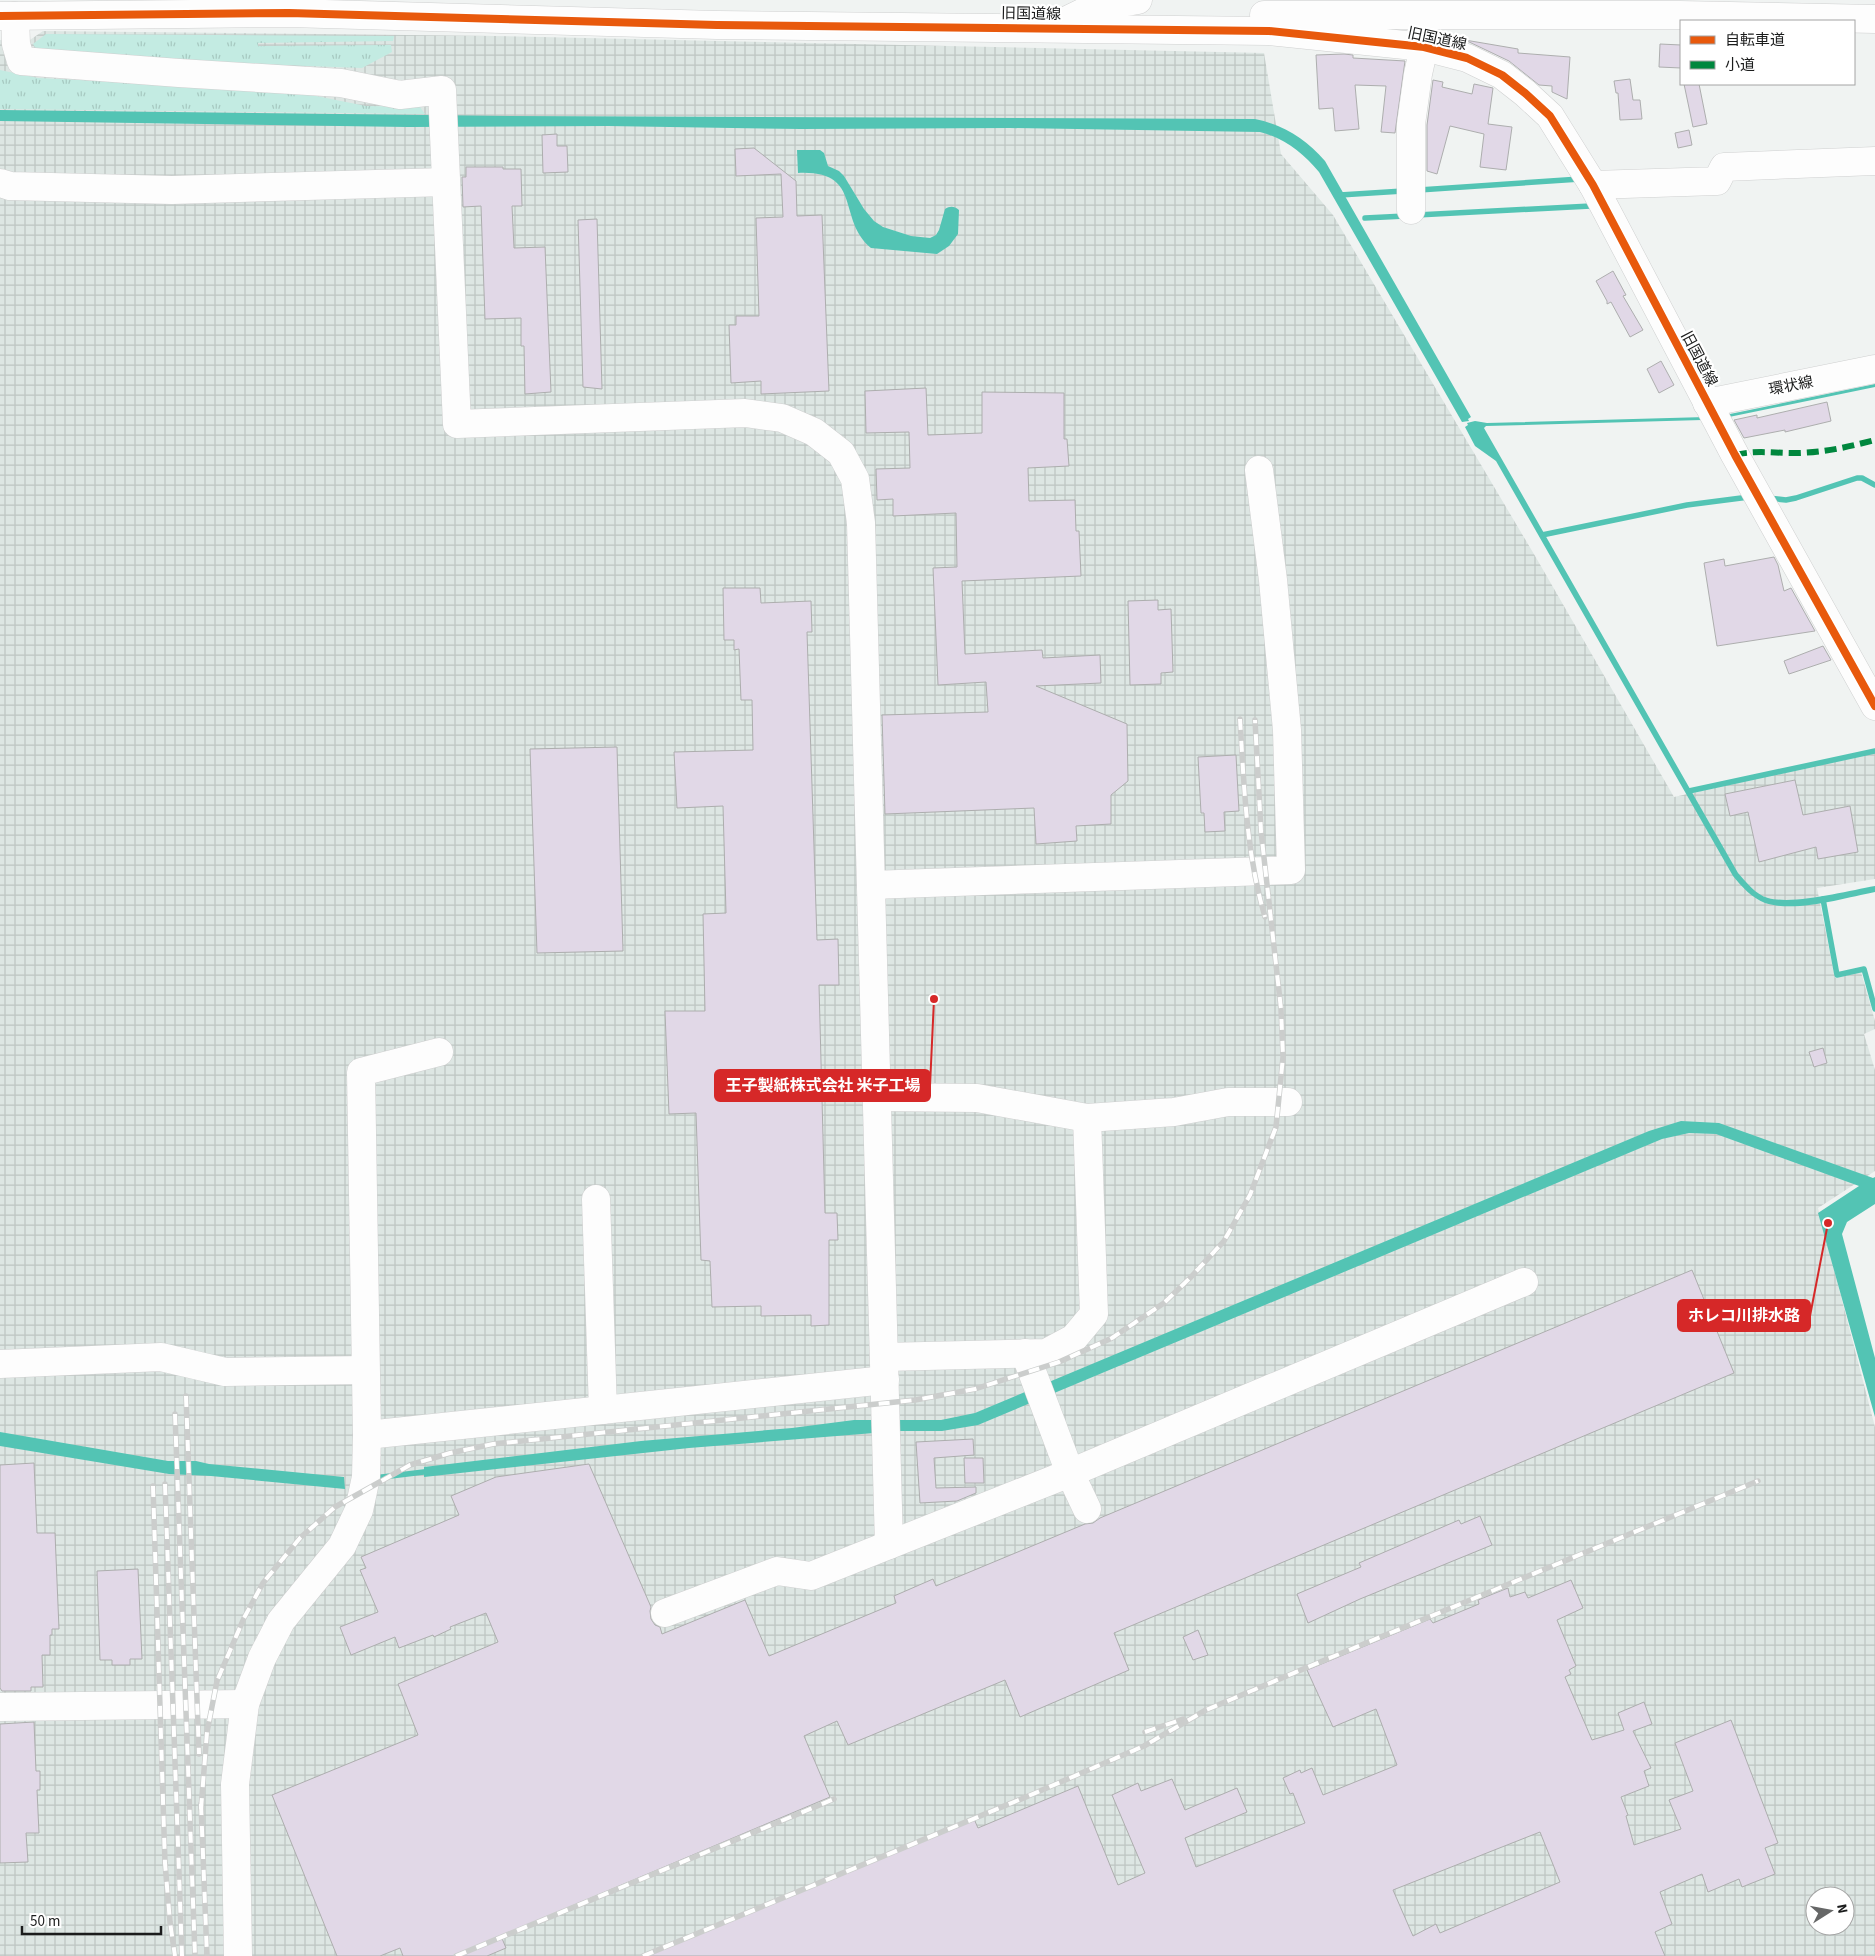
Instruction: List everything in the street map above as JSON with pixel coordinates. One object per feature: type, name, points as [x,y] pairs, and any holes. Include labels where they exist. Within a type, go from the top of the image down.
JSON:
[{"type":"street","points":[[289,13],[321,0]]},
{"type":"street","points":[[1051,28],[1092,8],[1138,0]]},
{"type":"street","name":"旧国道線","points":[[8,16],[289,13],[717,25],[1269,31],[1424,48],[1467,58],[1502,75],[1550,116],[1593,185],[1707,403],[1875,706]]},
{"type":"street","points":[[1157,29],[1206,15],[1680,15],[1875,19]]},
{"type":"street","points":[[8,16],[21,61],[341,83],[400,95],[442,90],[457,424],[745,413],[782,418],[814,432],[841,453],[855,479],[861,523],[889,1545]]},
{"type":"street","points":[[1411,210],[1411,124],[1418,74],[1424,48]]},
{"type":"street","points":[[1593,185],[1717,181],[1724,167],[1875,161]]},
{"type":"street","points":[[0,183],[10,186],[172,190],[446,182]]},
{"type":"street","name":"環状線","points":[[1707,403],[1875,369]]},
{"type":"street","points":[[871,885],[1291,870],[1287,730],[1259,470]]},
{"type":"street","points":[[238,1956],[235,1784],[245,1704],[262,1658],[281,1621],[342,1546],[359,1510],[366,1477],[367,1435],[361,1072],[439,1052]]},
{"type":"street","points":[[877,1097],[977,1098],[1087,1118],[1174,1112],[1228,1102],[1288,1102]]},
{"type":"street","points":[[367,1435],[603,1410],[884,1368],[1025,1353],[1046,1353],[1074,1338],[1094,1314],[1087,1118]]},
{"type":"street","points":[[596,1199],[603,1410]]},
{"type":"street","points":[[666,1613],[777,1571],[811,1576],[1070,1473],[1524,1282]]},
{"type":"street","points":[[1025,1353],[1070,1473],[1088,1509]]},
{"type":"street","points":[[0,1364],[160,1357],[225,1372],[366,1370]]},
{"type":"street","points":[[0,1707],[245,1704]]},
{"type":"shaded area","points":[[43,31],[494,36],[1264,53],[1281,154],[1333,215],[1538,561],[1674,797],[1875,752],[1875,879],[1817,888],[1835,978],[1861,972],[1875,1021],[1875,1029],[1864,1034],[1875,1070],[1875,1171],[1818,1208],[1875,1427],[1875,1956],[0,1956],[0,40],[27,42]]},
{"type":"shaded area","points":[[0,110],[511,116],[1255,119],[1276,125],[1294,134],[1325,161],[1471,417],[1468,419],[1469,421],[1462,422],[1319,172],[1285,142],[1260,132],[1010,128],[408,127],[0,121]]},
{"type":"shaded area","points":[[797,150],[820,150],[824,153],[828,166],[839,171],[844,176],[864,209],[874,221],[883,227],[911,236],[930,238],[936,235],[939,230],[945,209],[952,207],[959,210],[958,234],[949,246],[937,254],[871,248],[854,224],[841,188],[832,179],[819,174],[798,173]]},
{"type":"shaded area","points":[[1875,384],[1875,387],[1729,417],[1702,420],[1486,426],[1484,428],[1738,873],[1759,894],[1779,900],[1806,899],[1875,886],[1875,892],[1834,901],[1777,906],[1765,903],[1751,895],[1733,876],[1496,461],[1475,446],[1465,427],[1468,425],[1467,423],[1475,421],[1487,423],[1706,417],[1730,414]]},
{"type":"shaded area","points":[[1681,1121],[1719,1123],[1873,1178],[1875,1177],[1875,1204],[1847,1222],[1842,1234],[1875,1358],[1875,1417],[1818,1213],[1859,1186],[1716,1134],[1689,1133],[1662,1139],[978,1425],[942,1431],[899,1431],[689,1448],[424,1477],[424,1467],[641,1441],[792,1428],[854,1420],[941,1420],[975,1413],[1649,1131]]},
{"type":"shaded area","points":[[0,1432],[168,1461],[196,1461],[209,1464],[344,1477],[345,1489],[211,1476],[169,1474],[0,1446]]},
{"type":"green space","points":[[46,34],[394,36],[393,41],[258,43],[258,46],[391,45],[392,52],[362,68],[44,56],[38,52],[33,44]]},
{"type":"green space","points":[[0,70],[38,78],[286,90],[366,106],[420,107],[425,114],[0,109]]},
{"type":"building","points":[[1465,40],[1518,49],[1518,53],[1570,57],[1567,99],[1552,92],[1552,86],[1539,85],[1509,61]]},
{"type":"building","points":[[1660,44],[1680,45],[1680,68],[1659,67]]},
{"type":"building","points":[[1316,55],[1353,55],[1353,58],[1405,61],[1395,133],[1381,132],[1386,86],[1355,85],[1359,129],[1335,131],[1333,108],[1319,109]]},
{"type":"building","points":[[1630,79],[1633,100],[1640,100],[1642,119],[1620,120],[1618,93],[1616,93],[1614,81]]},
{"type":"building","points":[[1433,80],[1443,82],[1442,87],[1472,94],[1474,84],[1493,88],[1488,124],[1512,127],[1506,170],[1480,167],[1484,134],[1450,126],[1437,174],[1427,171],[1427,125]]},
{"type":"building","points":[[1684,85],[1699,85],[1707,124],[1693,127]]},
{"type":"building","points":[[1689,130],[1692,145],[1678,148],[1675,133]]},
{"type":"building","points":[[557,134],[557,146],[567,146],[568,172],[543,173],[542,135]]},
{"type":"building","points":[[754,148],[796,181],[797,216],[822,215],[829,391],[761,394],[761,381],[731,383],[729,325],[736,325],[736,316],[759,316],[756,218],[783,217],[781,174],[736,176],[735,149]]},
{"type":"building","points":[[466,167],[521,169],[522,206],[512,206],[514,248],[545,247],[551,392],[525,394],[524,346],[521,346],[521,318],[485,319],[481,206],[463,207],[462,177],[466,177]]},
{"type":"building","points":[[597,219],[602,389],[583,387],[578,220]]},
{"type":"building","points":[[1613,271],[1626,295],[1623,296],[1643,330],[1630,337],[1611,302],[1607,304],[1596,281]]},
{"type":"building","points":[[1661,361],[1674,385],[1659,393],[1647,369]]},
{"type":"building","points":[[926,388],[928,435],[982,433],[982,392],[1064,393],[1064,439],[1067,439],[1069,466],[1028,468],[1029,501],[1075,500],[1076,531],[1079,531],[1081,576],[962,581],[965,654],[1042,650],[1043,658],[1100,655],[1101,683],[1036,686],[1127,724],[1128,781],[1111,795],[1111,824],[1076,826],[1077,841],[1036,844],[1034,808],[885,814],[882,715],[988,712],[986,682],[938,685],[933,568],[957,567],[956,513],[893,516],[893,499],[877,500],[876,469],[910,468],[909,432],[866,433],[865,391]]},
{"type":"building","points":[[1827,402],[1831,421],[1785,432],[1785,430],[1744,438],[1734,420],[1757,415],[1757,418]]},
{"type":"building","points":[[1774,557],[1778,565],[1784,591],[1791,588],[1815,631],[1717,646],[1704,563],[1724,559],[1725,566]]},
{"type":"building","points":[[723,588],[760,588],[761,603],[811,601],[812,632],[807,632],[817,940],[838,939],[839,985],[819,985],[825,1213],[837,1213],[838,1240],[829,1240],[829,1325],[811,1326],[811,1315],[761,1316],[761,1306],[712,1307],[710,1261],[701,1260],[696,1113],[669,1114],[665,1011],[705,1011],[703,914],[726,913],[723,806],[677,808],[674,752],[753,750],[752,700],[741,700],[739,649],[734,650],[734,640],[724,640]]},
{"type":"building","points":[[1158,600],[1158,610],[1171,609],[1173,672],[1161,673],[1161,684],[1130,685],[1128,601]]},
{"type":"building","points":[[1823,646],[1831,660],[1789,674],[1784,661]]},
{"type":"building","points":[[617,747],[623,951],[537,953],[530,749]]},
{"type":"building","points":[[1236,755],[1239,811],[1224,812],[1225,831],[1205,832],[1204,813],[1201,813],[1198,757]]},
{"type":"building","points":[[1795,780],[1803,815],[1850,806],[1858,852],[1818,859],[1816,847],[1759,862],[1748,812],[1730,816],[1725,794]]},
{"type":"building","points":[[1823,1048],[1827,1063],[1814,1067],[1809,1052]]},
{"type":"building","points":[[1692,1270],[1734,1373],[1114,1633],[1129,1670],[1020,1717],[1005,1680],[848,1745],[837,1721],[804,1736],[830,1797],[501,1936],[506,1948],[487,1956],[403,1956],[400,1948],[380,1956],[337,1956],[272,1795],[418,1735],[398,1684],[498,1642],[486,1613],[450,1627],[451,1629],[434,1637],[433,1635],[399,1648],[395,1637],[351,1655],[340,1627],[378,1612],[360,1570],[366,1568],[361,1557],[459,1515],[451,1496],[496,1477],[589,1464],[651,1607],[651,1619],[655,1625],[660,1627],[662,1634],[745,1600],[769,1656],[896,1603],[894,1596],[933,1579],[936,1586],[1085,1524],[1093,1523],[1100,1518]]},
{"type":"building","points":[[973,1439],[974,1455],[934,1458],[936,1488],[976,1487],[976,1493],[957,1501],[920,1503],[916,1442]]},
{"type":"building","points":[[964,1458],[983,1458],[984,1483],[965,1483]]},
{"type":"building","points":[[34,1463],[37,1533],[55,1533],[59,1629],[52,1629],[52,1635],[50,1635],[50,1655],[42,1655],[43,1687],[31,1687],[31,1691],[2,1691],[0,1688],[0,1465]]},
{"type":"building","points":[[1480,1516],[1492,1545],[1360,1599],[1308,1623],[1297,1594],[1361,1567],[1359,1563],[1459,1520],[1461,1524]]},
{"type":"building","points":[[138,1569],[142,1659],[130,1659],[130,1665],[112,1665],[112,1660],[100,1660],[97,1571]]},
{"type":"building","points":[[1571,1580],[1583,1608],[1557,1620],[1576,1666],[1569,1670],[1571,1674],[1565,1677],[1592,1740],[1624,1730],[1618,1713],[1644,1702],[1652,1724],[1633,1731],[1651,1768],[1644,1771],[1649,1786],[1621,1797],[1628,1815],[1626,1816],[1634,1845],[1681,1829],[1669,1800],[1693,1791],[1675,1743],[1731,1720],[1778,1843],[1765,1848],[1775,1874],[1742,1887],[1739,1879],[1708,1892],[1702,1874],[1660,1892],[1672,1924],[1655,1932],[1665,1956],[646,1956],[974,1819],[978,1828],[1078,1786],[1118,1885],[1145,1873],[1112,1795],[1138,1783],[1141,1791],[1172,1779],[1185,1810],[1237,1788],[1247,1812],[1185,1838],[1196,1867],[1305,1823],[1293,1793],[1290,1794],[1283,1778],[1300,1770],[1301,1773],[1312,1768],[1323,1795],[1397,1765],[1376,1709],[1333,1727],[1307,1670],[1430,1619],[1433,1623],[1479,1604],[1478,1600],[1508,1588],[1510,1597],[1525,1592],[1528,1598]],"holes":[[[1540,1832],[1560,1882],[1440,1933],[1436,1924],[1413,1936],[1393,1890]]]},
{"type":"building","points":[[1198,1630],[1208,1655],[1193,1660],[1183,1637]]},
{"type":"building","points":[[34,1722],[36,1771],[40,1771],[40,1790],[37,1790],[39,1833],[26,1833],[28,1862],[0,1863],[0,1724]]},
{"type":"waterway","points":[[1419,190],[1580,179]]},
{"type":"waterway","points":[[1340,195],[1403,191]]},
{"type":"waterway","points":[[1417,215],[1591,206]]},
{"type":"waterway","points":[[1365,218],[1405,216]]},
{"type":"waterway","points":[[1768,498],[1786,500],[1796,498],[1857,478],[1862,478],[1875,485]]},
{"type":"waterway","points":[[1542,535],[1687,505],[1749,497]]},
{"type":"waterway","points":[[1689,791],[1875,751]]},
{"type":"waterway","points":[[1823,899],[1837,975],[1864,969],[1875,1009]]},
{"type":"waterway","points":[[374,1478],[432,1471]]},
{"type":"railway","points":[[1240,719],[1250,844],[1265,917]]},
{"type":"railway","points":[[201,1809],[207,1732],[217,1681],[244,1618],[263,1583],[300,1538],[335,1507],[410,1465],[450,1453],[493,1444],[915,1400],[975,1389],[1059,1362],[1112,1338],[1164,1303],[1191,1277],[1224,1241],[1250,1195],[1276,1127],[1283,1057],[1281,1009],[1261,831],[1255,720]]},
{"type":"railway","points":[[186,1396],[199,1754]]},
{"type":"railway","points":[[175,1414],[195,1956]]},
{"type":"railway","points":[[643,1956],[1144,1746],[1206,1710],[1758,1481]]},
{"type":"railway","points":[[165,1484],[182,1956]]},
{"type":"railway","points":[[153,1486],[165,1863],[175,1956]]},
{"type":"railway","points":[[1145,1732],[1183,1719]]},
{"type":"railway","points":[[456,1956],[834,1799]]},
{"type":"railway","points":[[201,1804],[207,1956]]},
{"type":"marked path","points":[[1735,455],[1757,452],[1815,452],[1875,440]]},
{"type":"cycle path","points":[[0,16],[289,13],[717,25],[1269,31],[1424,47],[1467,58],[1502,75],[1550,116],[1593,185],[1735,455],[1875,706]]},
{"type":"place","name":"王子製紙株式会社 米子工場","points":[[934,999]]},
{"type":"place","name":"ホレコ川排水路","points":[[1828,1223]]}]
